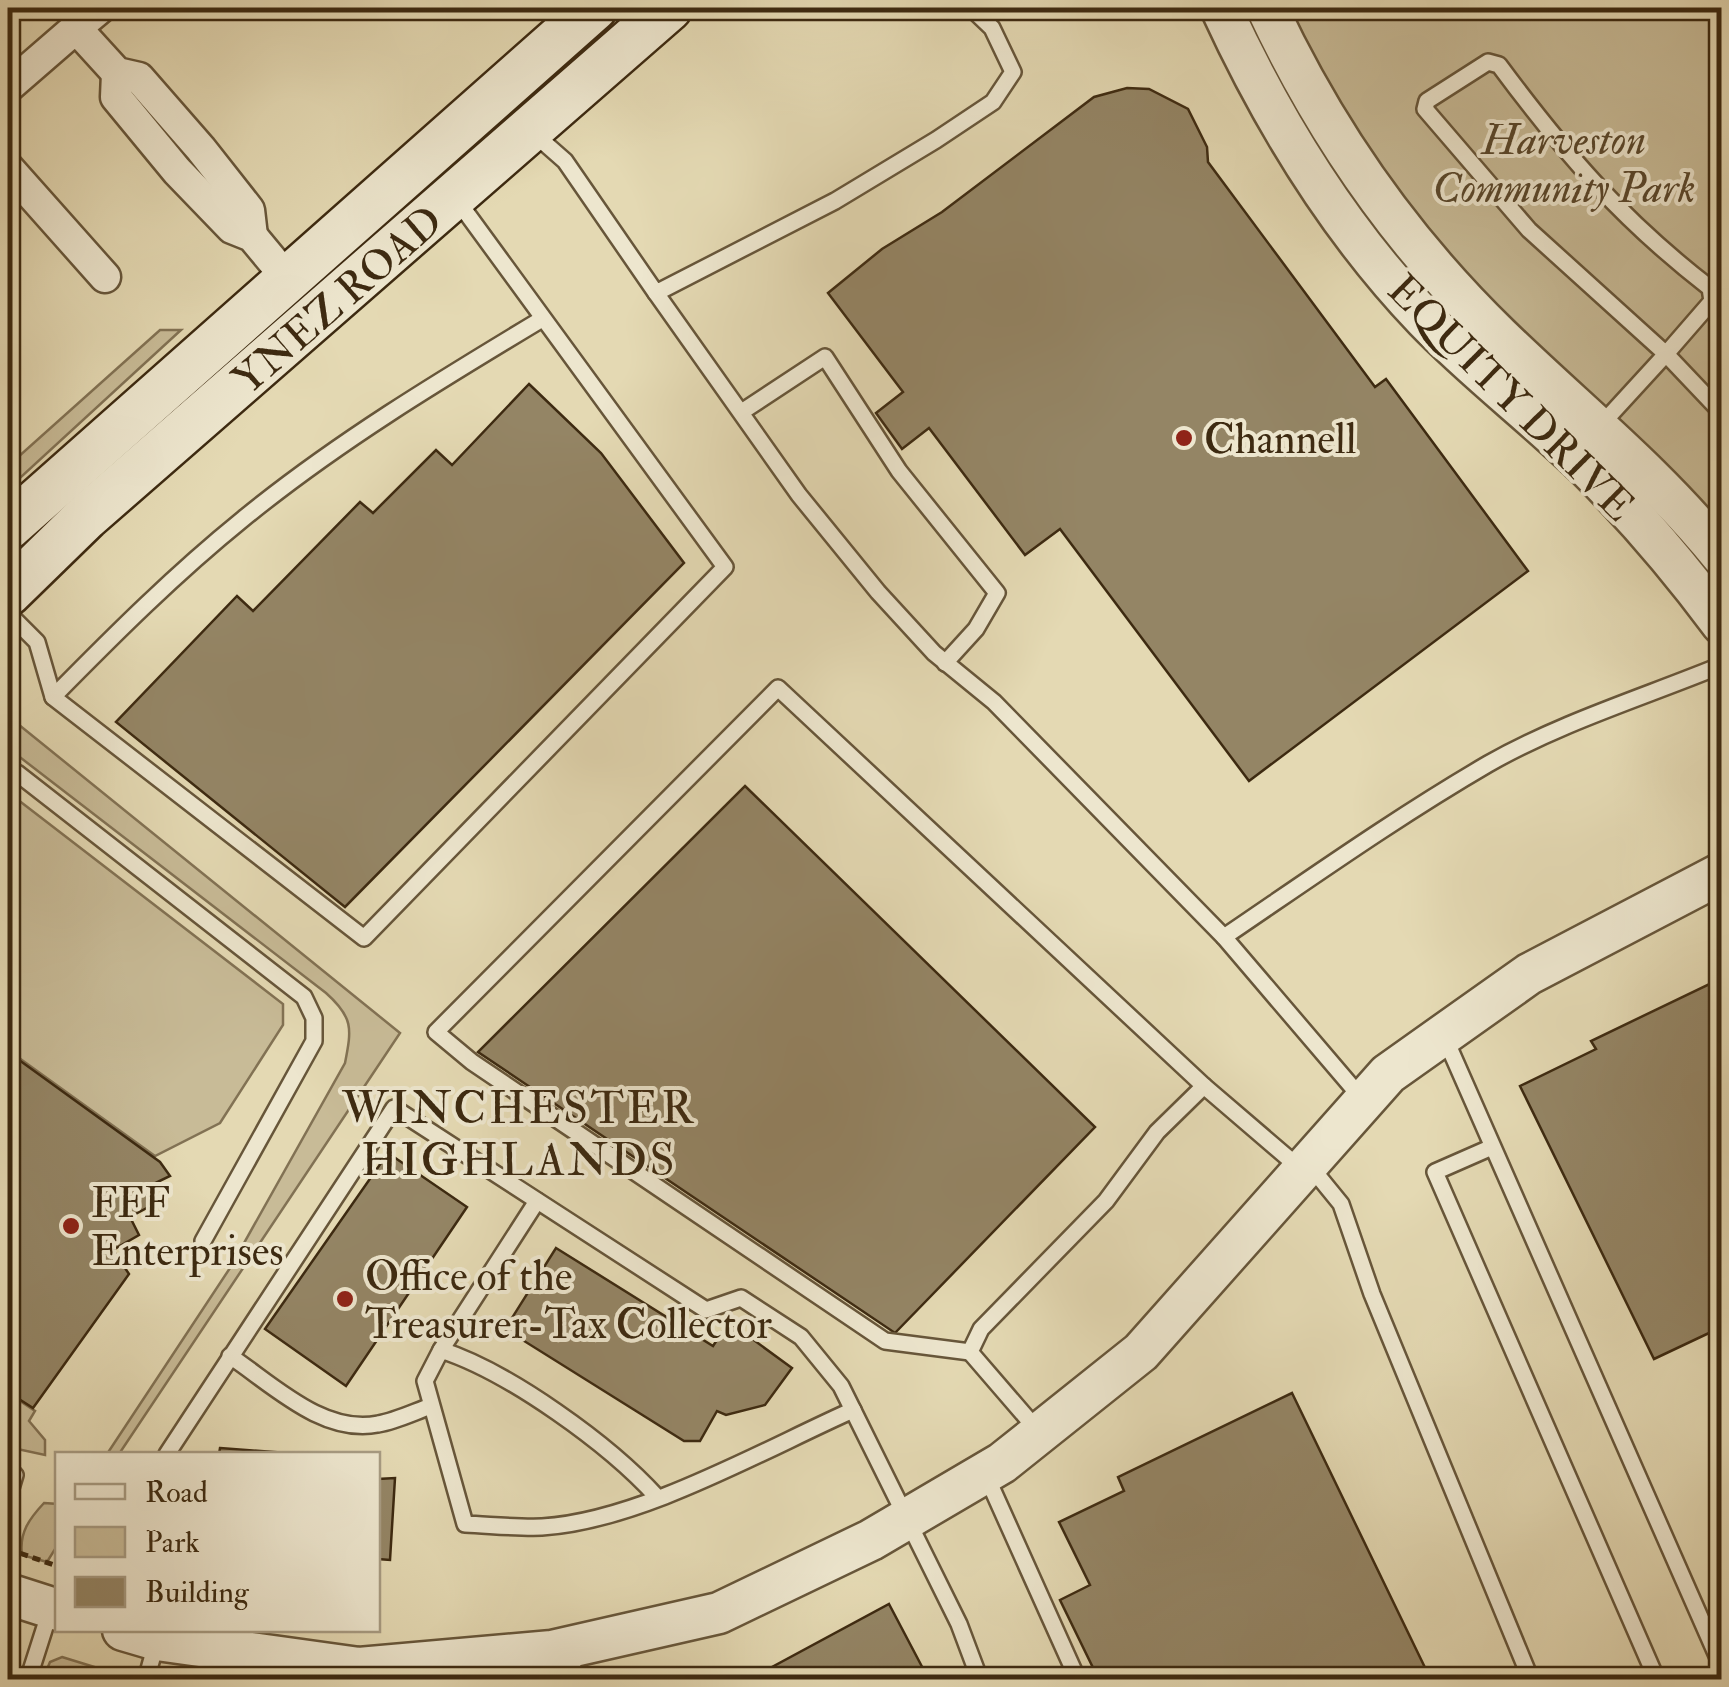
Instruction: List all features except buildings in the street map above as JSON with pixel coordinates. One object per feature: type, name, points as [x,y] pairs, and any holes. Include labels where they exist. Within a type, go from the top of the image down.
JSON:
[{"type":"main road","name":"YNEZ ROAD","points":[[8,527],[286,276],[594,8]]},
{"type":"main road","name":"YNEZ ROAD","points":[[8,593],[200,418],[669,8]]},
{"type":"main road","points":[[200,418],[206,388],[293,308],[286,276]]},
{"type":"street","points":[[8,87],[100,8]]},
{"type":"street","name":"EQUITY DRIVE","points":[[1222,8],[1266,97],[1331,200],[1377,262],[1478,372],[1586,466],[1633,515],[1722,624]]},
{"type":"street","name":"EQUITY DRIVE","points":[[1267,8],[1323,118],[1398,226],[1500,337],[1677,500],[1722,556]]},
{"type":"street","points":[[76,28],[116,73],[116,98],[148,111],[201,150],[249,210],[252,236]]},
{"type":"street","points":[[148,111],[177,171],[232,228],[252,236],[286,276]]},
{"type":"street","points":[[177,171],[201,150]]},
{"type":"street","points":[[8,168],[106,278]]},
{"type":"street","points":[[140,1635],[358,1668],[502,1667],[572,1663],[718,1613],[906,1520],[984,1473],[1040,1433],[1142,1352],[1388,1074],[1530,974],[1722,873]]},
{"type":"street","points":[[8,1594],[54,1609]]},
{"type":"lane","points":[[656,293],[834,200],[993,102],[1013,72],[992,28],[971,8]]},
{"type":"lane","points":[[1600,426],[1666,354],[1712,301],[1710,288],[1651,242],[1560,148],[1500,65],[1488,62],[1426,100],[1425,108],[1528,230],[1666,354],[1722,413]]},
{"type":"lane","points":[[530,130],[565,161],[799,495],[878,592],[944,663],[994,702],[1224,937],[1364,1101]]},
{"type":"lane","points":[[8,613],[36,642],[53,697],[364,938],[725,566],[454,197]]},
{"type":"lane","points":[[53,697],[153,596],[245,517],[388,412],[542,319]]},
{"type":"lane","points":[[742,411],[825,357],[899,470],[997,592],[976,629],[944,663]]},
{"type":"lane","points":[[1224,937],[1351,848],[1490,763],[1576,721],[1722,665]]},
{"type":"lane","points":[[1040,1433],[970,1352],[885,1341],[472,1062],[436,1032],[778,688],[1204,1086],[1305,1167],[1342,1204],[1386,1330],[1531,1680]]},
{"type":"lane","points":[[8,773],[17,773],[304,997],[314,1018],[314,1042],[203,1241]]},
{"type":"lane","points":[[1444,1035],[1722,1667]]},
{"type":"lane","points":[[970,1352],[982,1329],[1106,1201],[1158,1132],[1204,1086]]},
{"type":"lane","points":[[168,1452],[394,1108],[706,1310],[741,1298],[801,1337],[842,1386],[959,1624],[980,1680]]},
{"type":"lane","points":[[1492,1147],[1435,1172],[1657,1680]]},
{"type":"lane","points":[[537,1201],[440,1350],[425,1382],[465,1524],[543,1527],[609,1515],[853,1410]]},
{"type":"lane","points":[[440,1350],[478,1362],[522,1392],[627,1464],[656,1498]]},
{"type":"lane","points":[[230,1356],[316,1413],[345,1425],[377,1424],[431,1406]]},
{"type":"lane","points":[[984,1473],[1078,1680]]},
{"type":"lane","points":[[8,1498],[15,1476]]},
{"type":"lane","points":[[28,1680],[54,1609]]},
{"type":"lane","points":[[140,1635],[146,1680]]},
{"type":"path","points":[[8,1550],[55,1565]]},
{"type":"green space","name":"Harveston Community Park","points":[[1282,8],[1721,8],[1721,534],[1502,322],[1377,177]]},
{"type":"green space","points":[[160,330],[181,330],[8,489],[8,466]]},
{"type":"green space","points":[[8,716],[400,1033],[120,1452],[108,1452],[230,1268],[345,1063],[348,1024],[326,993],[8,748]]},
{"type":"green space","points":[[13,796],[283,1004],[283,1025],[220,1123],[155,1156],[8,1050],[8,797]]},
{"type":"green space","points":[[8,1393],[35,1411],[29,1421],[45,1440],[45,1455],[8,1447]]},
{"type":"green space","points":[[44,1503],[55,1504],[55,1549],[47,1562],[22,1555],[22,1540]]},
{"type":"green space","points":[[62,1657],[127,1677],[43,1679],[50,1662]]},
{"type":"place","name":"Channell","points":[[1184,438]]},
{"type":"place","name":"FFF Enterprises","points":[[71,1226]]},
{"type":"place","name":"Office of the Treasurer-Tax Collector","points":[[345,1299]]},
{"type":"district","name":"WINCHESTER HIGHLANDS","points":[[519,1133]]}]
